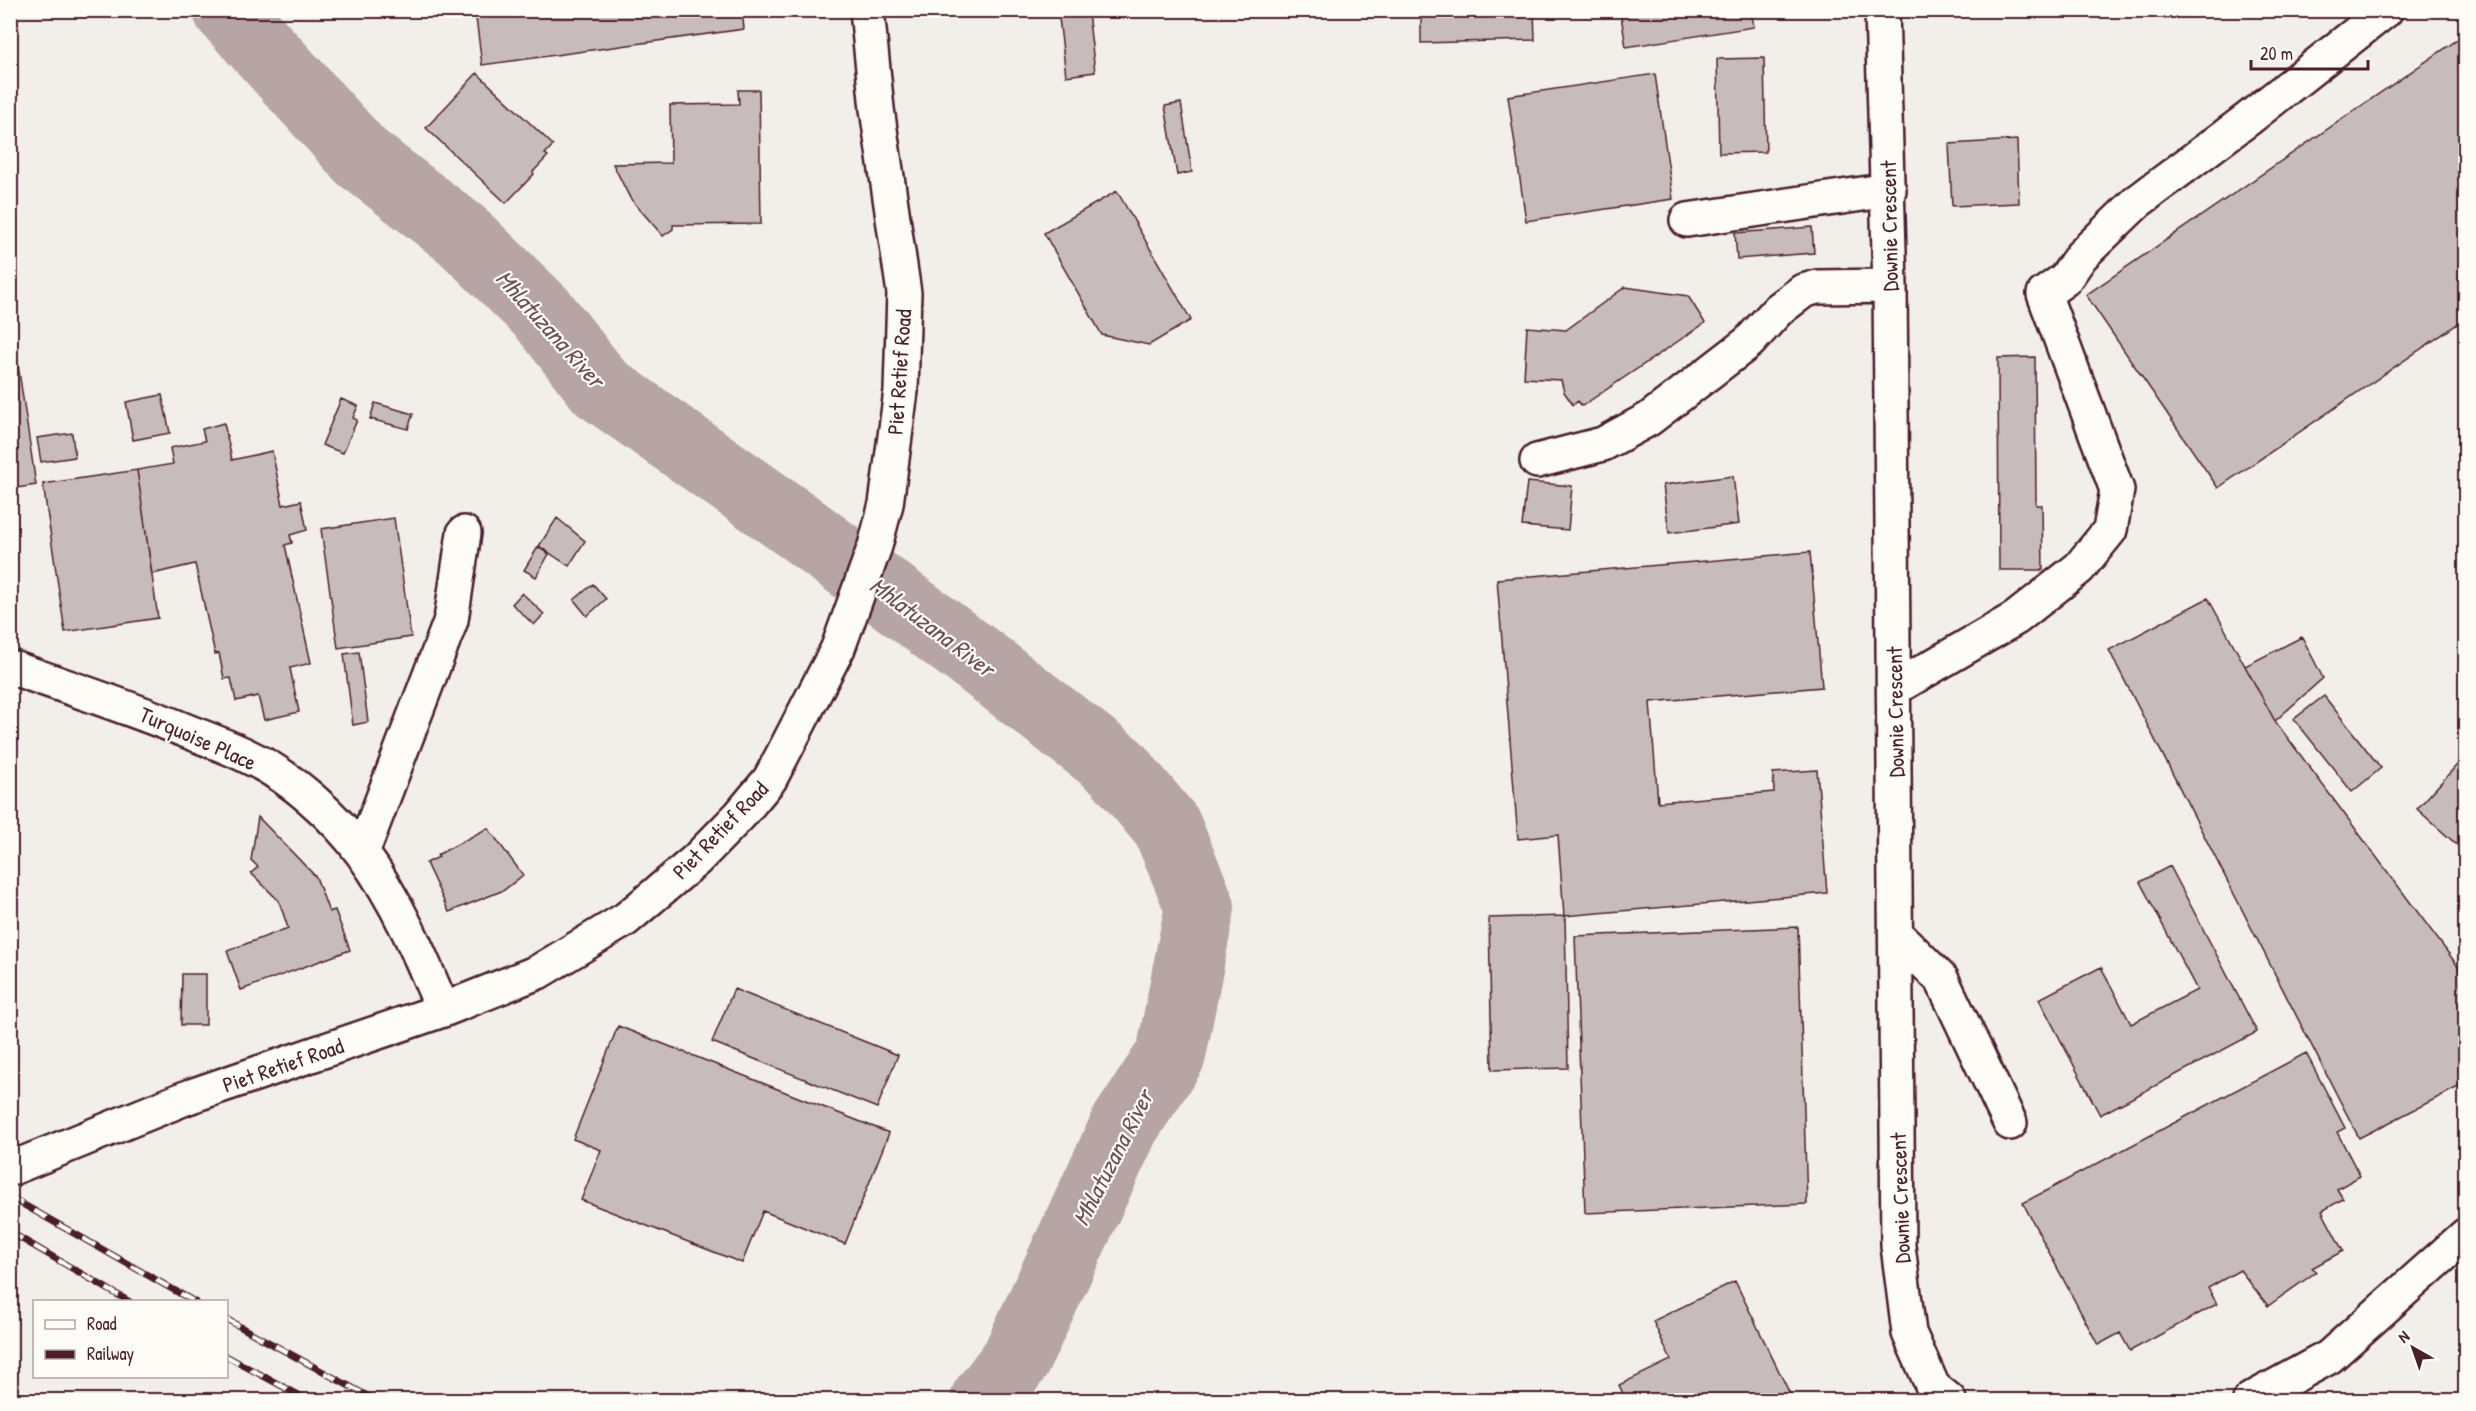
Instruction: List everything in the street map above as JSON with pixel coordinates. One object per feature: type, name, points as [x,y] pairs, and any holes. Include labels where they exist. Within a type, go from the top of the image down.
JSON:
[{"type":"street","name":"Piet Retief Road","points":[[10,1169],[188,1097],[443,1010],[538,972],[626,919],[696,860],[740,815],[770,778],[838,648],[875,546],[886,504],[901,391],[904,293],[877,110],[867,10]]},
{"type":"street","name":"Downie Crescent","points":[[1882,10],[1889,190],[1898,1246],[1910,1333],[1933,1387],[1949,1401]]},
{"type":"street","points":[[1895,688],[2016,618],[2079,568],[2110,530],[2118,490],[2044,294],[2065,279],[2081,256],[2137,202],[2248,119],[2386,10]]},
{"type":"street","points":[[1687,220],[1889,190]]},
{"type":"street","points":[[1537,461],[1603,444],[1649,419],[1749,342],[1778,310],[1803,291],[1817,287],[1890,286]]},
{"type":"street","points":[[363,854],[451,620],[464,533]]},
{"type":"street","name":"Turquoise Place","points":[[10,667],[121,704],[250,757],[301,791],[334,820],[363,854],[421,958],[443,1010]]},
{"type":"street","points":[[1897,935],[1942,980],[2010,1123]]},
{"type":"street","points":[[2250,1401],[2329,1357],[2466,1235]]},
{"type":"building","points":[[475,10],[742,10],[744,29],[482,65]]},
{"type":"building","points":[[1058,10],[1103,10],[1088,12],[1095,72],[1066,76]]},
{"type":"building","points":[[1421,10],[1534,10],[1535,40],[1421,43]]},
{"type":"building","points":[[1620,10],[1751,10],[1754,27],[1626,47]]},
{"type":"building","points":[[2466,34],[2466,318],[2218,488],[2086,295]]},
{"type":"building","points":[[1764,58],[1766,152],[1719,153],[1717,59]]},
{"type":"building","points":[[477,73],[553,145],[545,154],[548,156],[533,172],[534,174],[506,203],[426,128]]},
{"type":"building","points":[[1655,74],[1673,199],[1526,221],[1508,96]]},
{"type":"building","points":[[738,90],[759,90],[761,224],[673,225],[673,229],[663,236],[630,198],[613,164],[671,163],[670,105],[739,104]]},
{"type":"building","points":[[1181,103],[1192,172],[1177,175],[1165,106]]},
{"type":"building","points":[[2017,140],[2019,203],[1952,206],[1949,144]]},
{"type":"building","points":[[1117,191],[1191,320],[1149,345],[1102,335],[1044,233]]},
{"type":"building","points":[[1812,227],[1814,253],[1737,259],[1735,233]]},
{"type":"building","points":[[1625,287],[1688,296],[1705,323],[1582,406],[1578,401],[1573,405],[1564,392],[1561,380],[1524,378],[1527,327],[1566,330]]},
{"type":"building","points":[[10,311],[36,485],[10,489]]},
{"type":"building","points":[[2035,357],[2036,505],[2042,505],[2043,570],[1999,570],[1998,358]]},
{"type":"building","points":[[162,395],[170,433],[133,440],[126,402]]},
{"type":"building","points":[[341,399],[358,406],[353,418],[357,420],[343,453],[322,445]]},
{"type":"building","points":[[375,403],[413,414],[408,429],[370,419]]},
{"type":"building","points":[[224,423],[232,460],[272,451],[283,505],[301,501],[307,530],[290,535],[292,543],[285,545],[311,663],[290,668],[299,712],[264,720],[258,696],[236,701],[231,678],[224,679],[219,653],[215,654],[195,564],[152,574],[137,470],[173,464],[170,448],[205,441],[202,429]]},
{"type":"building","points":[[72,433],[75,457],[41,462],[37,438]]},
{"type":"building","points":[[137,470],[158,618],[65,632],[43,484]]},
{"type":"building","points":[[1733,476],[1739,524],[1669,533],[1663,485]]},
{"type":"building","points":[[1527,482],[1572,486],[1568,530],[1522,526]]},
{"type":"building","points":[[394,518],[411,637],[338,648],[321,529]]},
{"type":"building","points":[[557,518],[585,541],[569,566],[539,546]]},
{"type":"building","points":[[538,547],[549,554],[536,577],[524,570]]},
{"type":"building","points":[[1810,552],[1822,687],[1650,702],[1658,802],[1774,792],[1773,773],[1817,770],[1827,893],[1564,916],[1558,835],[1518,839],[1497,579]]},
{"type":"building","points":[[593,584],[606,599],[587,616],[574,600]]},
{"type":"building","points":[[522,593],[544,614],[534,625],[512,604]]},
{"type":"building","points":[[2208,598],[2275,721],[2466,977],[2466,1083],[2359,1138],[2109,650]]},
{"type":"building","points":[[2302,637],[2323,678],[2275,721],[2245,666]]},
{"type":"building","points":[[359,652],[368,722],[353,725],[344,654]]},
{"type":"building","points":[[2324,696],[2381,768],[2352,792],[2294,719]]},
{"type":"building","points":[[2466,755],[2466,853],[2417,809]]},
{"type":"building","points":[[258,817],[316,877],[329,912],[335,910],[350,950],[241,990],[227,951],[288,928],[279,901],[251,873],[258,867],[251,860]]},
{"type":"building","points":[[488,828],[523,875],[504,890],[449,912],[426,863]]},
{"type":"building","points":[[2170,866],[2257,1032],[2100,1115],[2039,999],[2101,967],[2131,1024],[2197,990],[2140,882]]},
{"type":"building","points":[[1565,916],[1568,1068],[1492,1070],[1489,918]]},
{"type":"building","points":[[1798,927],[1807,1204],[1585,1213],[1575,936]]},
{"type":"building","points":[[182,974],[206,974],[206,1025],[181,1025]]},
{"type":"building","points":[[734,989],[898,1055],[877,1108],[712,1042]]},
{"type":"building","points":[[618,1026],[889,1133],[845,1244],[763,1211],[742,1263],[581,1200],[601,1150],[573,1139]]},
{"type":"building","points":[[2306,1053],[2345,1128],[2337,1132],[2360,1176],[2337,1189],[2343,1199],[2322,1211],[2343,1251],[2312,1268],[2316,1272],[2268,1306],[2240,1270],[2208,1288],[2217,1304],[2130,1351],[2120,1333],[2098,1345],[2023,1203]]},
{"type":"building","points":[[1735,1281],[1793,1400],[1626,1400],[1619,1385],[1671,1360],[1653,1321]]},
{"type":"waterway","name":"Mhlatuzana River","points":[[228,10],[361,157],[462,235],[543,314],[600,387],[799,527],[981,662],[1117,767],[1167,827],[1200,907],[1171,1055],[1125,1125],[1016,1359],[985,1400]]},
{"type":"railway","points":[[10,1197],[191,1300]]},
{"type":"railway","points":[[10,1232],[127,1300]]},
{"type":"railway","points":[[228,1320],[375,1400]]},
{"type":"railway","points":[[228,1357],[308,1400]]}]
